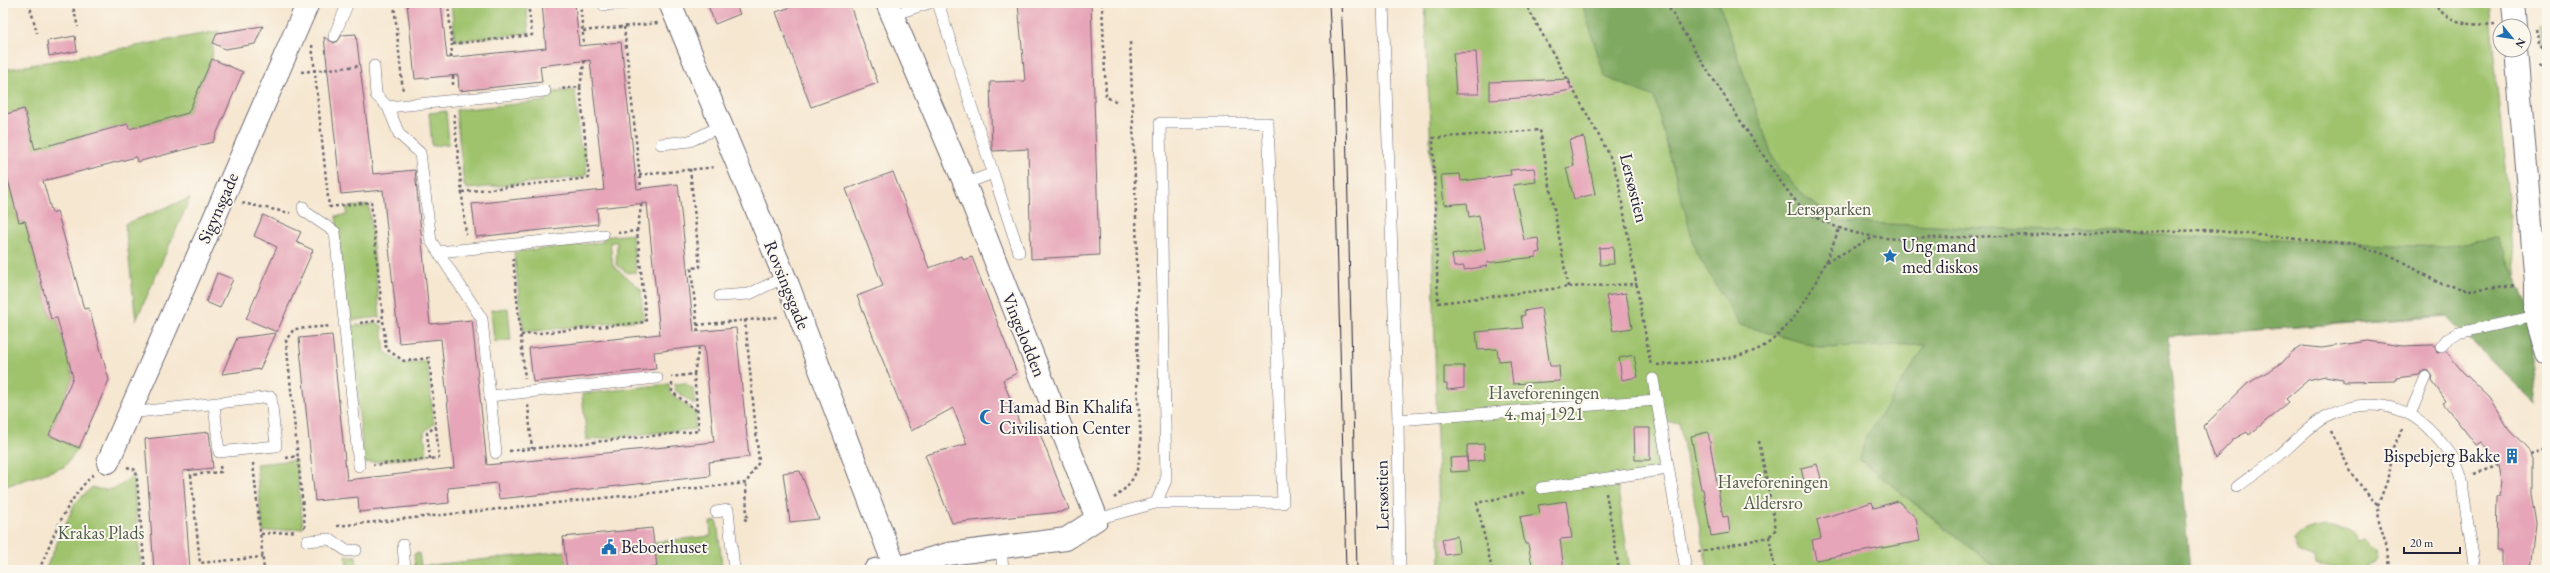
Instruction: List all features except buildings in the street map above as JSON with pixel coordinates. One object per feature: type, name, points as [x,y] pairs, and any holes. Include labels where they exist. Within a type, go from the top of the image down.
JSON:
[{"type":"street","name":"Sigynsgade","points":[[108,462],[308,3]]},
{"type":"street","name":"Vingelodden","points":[[889,9],[965,184],[1095,514]]},
{"type":"street","name":"Rovsingsgade","points":[[674,12],[785,277],[889,569]]},
{"type":"street","points":[[2517,58],[2536,283],[2536,316],[2547,353]]},
{"type":"street","points":[[889,569],[948,554],[1002,559],[1066,539],[1095,514]]},
{"type":"lane","points":[[334,36],[348,3]]},
{"type":"lane","points":[[604,5],[627,3]]},
{"type":"lane","points":[[889,9],[929,3]]},
{"type":"lane","points":[[938,3],[1019,252]]},
{"type":"lane","name":"Lersøstien","points":[[1383,3],[1398,420],[1400,570]]},
{"type":"lane","points":[[374,66],[376,95],[388,107],[399,134],[420,153],[432,241],[482,319],[496,453]]},
{"type":"lane","points":[[388,107],[545,91]]},
{"type":"lane","points":[[1095,514],[1156,503],[1283,503],[1268,122],[1160,123],[1166,480],[1156,503]]},
{"type":"lane","points":[[661,144],[690,141],[721,126]]},
{"type":"lane","points":[[965,184],[993,173]]},
{"type":"lane","points":[[303,207],[304,211],[335,232],[359,466]]},
{"type":"lane","points":[[439,252],[603,235]]},
{"type":"lane","points":[[720,296],[749,294],[785,277]]},
{"type":"lane","points":[[2441,347],[2448,338],[2458,333],[2536,316]]},
{"type":"lane","points":[[2410,414],[2426,377]]},
{"type":"lane","points":[[490,396],[657,378]]},
{"type":"lane","points":[[1653,379],[1686,570]]},
{"type":"lane","points":[[129,413],[271,397],[276,446],[219,452],[214,404]]},
{"type":"lane","points":[[1398,420],[1657,400]]},
{"type":"lane","points":[[2237,487],[2276,459],[2325,417],[2355,405],[2387,405],[2410,414],[2425,424],[2452,454],[2463,478],[2464,498],[2475,570]]},
{"type":"lane","points":[[1541,488],[1668,469]]},
{"type":"lane","points":[[716,512],[728,510],[734,570]]},
{"type":"lane","points":[[306,535],[329,539],[347,551],[356,550]]},
{"type":"lane","points":[[402,545],[405,570]]},
{"type":"path","points":[[29,3],[37,33]]},
{"type":"path","points":[[72,3],[78,27]]},
{"type":"path","points":[[394,3],[405,105]]},
{"type":"path","points":[[448,3],[452,44],[451,58]]},
{"type":"path","points":[[452,44],[532,35],[528,3]]},
{"type":"path","points":[[580,3],[584,45]]},
{"type":"path","points":[[1102,3],[1106,97],[1118,102]]},
{"type":"path","name":"Lersøstien","points":[[1525,3],[1609,154],[1618,180],[1653,379]]},
{"type":"path","points":[[1666,3],[1702,62],[1781,182],[1808,212],[1839,229],[1872,238],[1898,239],[2208,230],[2356,245],[2396,258],[2439,283],[2468,290],[2536,283]]},
{"type":"path","points":[[2433,3],[2447,17],[2458,22],[2481,25],[2492,23]]},
{"type":"path","points":[[583,31],[624,27],[674,12]]},
{"type":"path","points":[[624,27],[641,188]]},
{"type":"path","points":[[2532,35],[2544,50],[2547,94]]},
{"type":"path","points":[[312,40],[331,230]]},
{"type":"path","points":[[1095,514],[1125,490],[1138,467],[1137,396],[1139,311],[1130,40]]},
{"type":"path","points":[[2544,50],[2547,47]]},
{"type":"path","points":[[462,192],[589,178],[580,87],[585,58]]},
{"type":"path","points":[[276,74],[357,67]]},
{"type":"path","points":[[453,75],[453,100],[468,249]]},
{"type":"path","points":[[545,91],[580,87]]},
{"type":"path","points":[[1568,287],[1540,130],[1432,138],[1438,303],[1568,287],[1637,284]]},
{"type":"path","points":[[639,175],[738,164]]},
{"type":"path","points":[[690,170],[700,267],[691,268],[698,332]]},
{"type":"path","points":[[222,199],[313,217]]},
{"type":"path","points":[[521,335],[646,322],[637,232],[642,201]]},
{"type":"path","points":[[329,206],[371,202],[386,349],[404,361],[429,358],[439,458],[359,466]]},
{"type":"path","points":[[1650,365],[1715,360],[1752,352],[1773,338],[1792,319],[1810,292],[1826,262],[1839,229]]},
{"type":"path","points":[[603,235],[637,232]]},
{"type":"path","points":[[1826,262],[1872,238]]},
{"type":"path","points":[[511,245],[532,449]]},
{"type":"path","points":[[697,325],[799,314]]},
{"type":"path","points":[[356,323],[383,320]]},
{"type":"path","points":[[329,527],[746,483],[759,462],[745,320]]},
{"type":"path","points":[[306,535],[286,340],[294,329],[344,324]]},
{"type":"path","points":[[496,453],[699,431],[694,374],[699,347]]},
{"type":"path","points":[[657,378],[694,374]]},
{"type":"path","points":[[671,376],[672,392],[697,411]]},
{"type":"path","points":[[2389,570],[2387,548],[2379,522],[2378,505],[2389,476],[2393,447],[2410,414]]},
{"type":"path","points":[[2325,417],[2349,472],[2362,490],[2378,505]]},
{"type":"path","points":[[430,459],[427,433],[436,426]]},
{"type":"path","points":[[1683,555],[1769,537],[1776,529],[1759,441]]},
{"type":"path","points":[[252,448],[264,570]]},
{"type":"path","points":[[2530,454],[2547,449]]},
{"type":"path","points":[[219,452],[221,472],[191,475],[200,563],[263,557]]},
{"type":"path","points":[[39,570],[64,511],[81,486],[108,462],[136,470],[145,570]]},
{"type":"path","points":[[2463,478],[2498,466]]},
{"type":"path","points":[[1604,479],[1619,570]]},
{"type":"path","points":[[1492,570],[1477,503],[1541,488]]},
{"type":"path","points":[[261,534],[306,535],[314,529]]},
{"type":"path","points":[[1769,537],[1775,570]]},
{"type":"green space","points":[[451,3],[526,3],[529,33],[455,41]]},
{"type":"green space","name":"Lersøparken","points":[[1425,3],[2489,3],[2492,34],[2492,58],[2494,58],[2519,311],[1980,350],[1860,460],[1998,570],[1708,570],[1679,422],[1657,422],[1666,476],[1617,484],[1630,570],[1440,570],[1430,129]]},
{"type":"green space","points":[[1582,3],[1719,3],[1774,161],[1806,198],[1840,222],[2443,247],[2497,237],[2527,303],[2538,406],[2445,315],[2168,337],[2190,570],[1998,570],[1860,460],[1865,439],[1926,345],[1823,348],[1740,325],[1696,252],[1654,97],[1605,77]]},
{"type":"green space","points":[[2547,22],[2547,43],[2541,43],[2539,24]]},
{"type":"green space","points":[[219,31],[213,45],[212,59],[188,113],[129,129],[127,124],[58,143],[36,153],[24,109],[3,115],[3,70]]},
{"type":"green space","points":[[575,90],[580,145],[584,147],[587,173],[583,177],[468,189],[464,186],[456,110],[546,101],[545,93]]},
{"type":"green space","points":[[446,111],[449,144],[432,146],[429,113]]},
{"type":"green space","points":[[3,161],[19,222],[25,221],[51,319],[57,318],[73,377],[49,435],[79,448],[64,467],[3,487]]},
{"type":"green space","points":[[190,198],[136,321],[125,224]]},
{"type":"green space","points":[[369,205],[380,317],[347,321],[336,216],[347,215],[347,207]]},
{"type":"green space","points":[[632,234],[636,272],[628,273],[616,265],[617,242],[610,242],[613,266],[641,289],[643,317],[641,320],[526,332],[523,329],[514,252],[603,242],[603,237]]},
{"type":"green space","points":[[508,308],[511,340],[494,342],[491,310]]},
{"type":"green space","points":[[377,323],[382,326],[385,352],[403,364],[427,361],[434,424],[424,432],[427,456],[364,463],[350,326]]},
{"type":"green space","points":[[685,383],[693,389],[695,405],[675,390],[675,384]]},
{"type":"green space","points":[[669,384],[670,393],[696,413],[695,429],[587,440],[582,394]]},
{"type":"green space","points":[[296,460],[303,528],[263,532],[256,464]]},
{"type":"green space","name":"Krakas Plads","points":[[133,474],[141,570],[45,570],[75,503],[92,487],[104,490],[114,488],[124,483]]},
{"type":"green space","points":[[717,521],[722,565],[670,570],[575,570],[645,529],[649,568],[656,567],[654,542],[711,536],[710,522]]},
{"type":"green space","points":[[2328,526],[2348,531],[2353,534],[2358,541],[2364,539],[2376,551],[2377,559],[2364,566],[2356,568],[2339,568],[2315,564],[2314,558],[2301,553],[2293,541],[2301,534],[2313,528]]},
{"type":"green space","points":[[565,551],[567,570],[415,570],[414,554],[419,553],[421,566]]},
{"type":"green space","points":[[346,556],[356,556],[358,570],[347,570]]},
{"type":"tram line","points":[[1329,3],[1333,81],[1346,570]]},
{"type":"tram line","points":[[1341,3],[1345,81],[1357,570]]},
{"type":"place","name":"Ung mand med diskos","points":[[1890,256]]},
{"type":"place","name":"Hamad Bin Khalifa Civilisation Center","points":[[987,417]]},
{"type":"place","name":"Bispebjerg Bakke","points":[[2512,456]]},
{"type":"place","name":"Beboerhuset","points":[[609,547]]},
{"type":"park label","name":"Haveforeningen 4. maj 1921","points":[[1544,403]]},
{"type":"park label","name":"Haveforeningen Aldersro","points":[[1773,492]]}]
